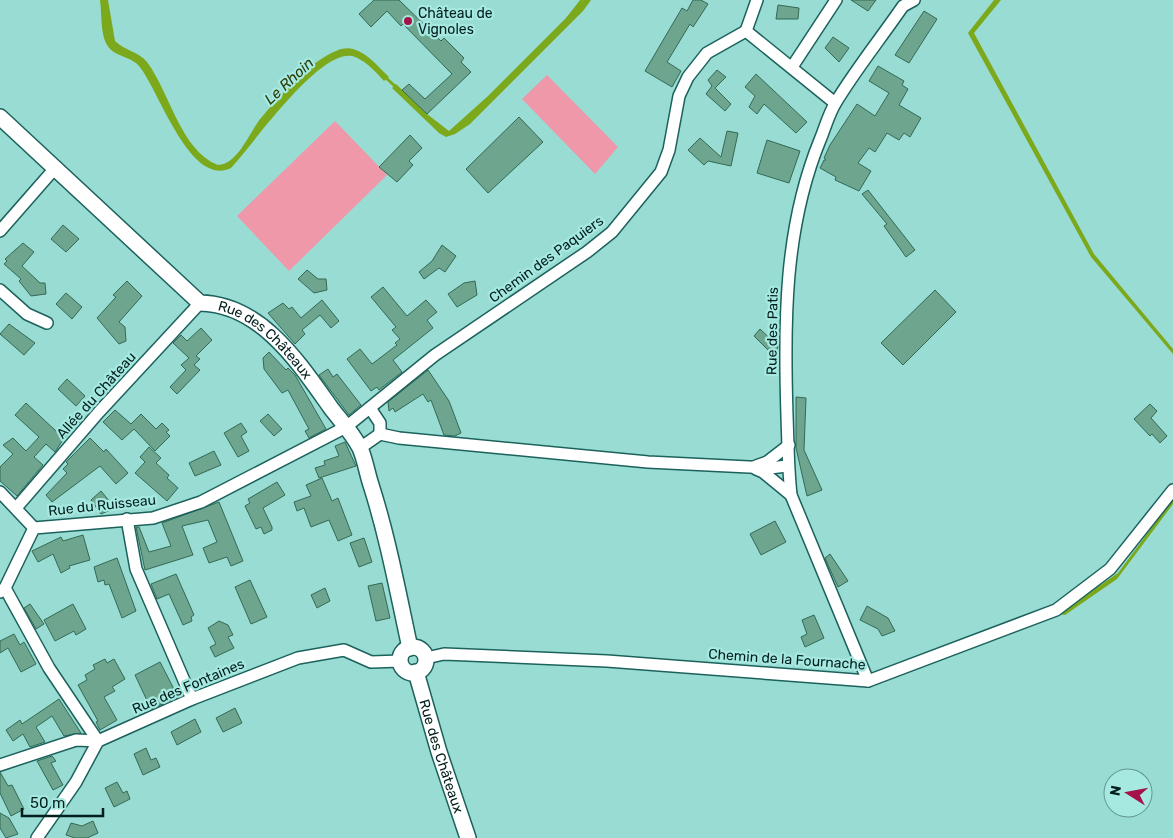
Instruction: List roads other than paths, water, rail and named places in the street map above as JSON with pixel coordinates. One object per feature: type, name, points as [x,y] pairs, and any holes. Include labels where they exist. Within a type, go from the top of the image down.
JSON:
[{"type":"street","points":[[757,0],[746,31],[835,103]]},
{"type":"street","points":[[792,67],[836,0]]},
{"type":"street","name":"Rue des Patis","points":[[868,681],[790,495],[787,466],[785,355],[792,239],[800,195],[808,167],[835,103],[903,6],[914,0]]},
{"type":"street","name":"Chemin des Paquiers","points":[[346,427],[435,355],[587,252],[612,232],[661,172],[670,150],[679,96],[688,77],[707,53],[746,31]]},
{"type":"street","name":"Rue des Châteaux","points":[[0,117],[56,167],[200,303],[217,304],[242,313],[267,330],[315,385],[360,448],[378,508],[410,648]]},
{"type":"street","points":[[0,232],[56,167]]},
{"type":"street","points":[[0,290],[27,314],[47,322]]},
{"type":"street","name":"Allée du Château","points":[[16,508],[99,412],[200,303]]},
{"type":"street","points":[[370,408],[380,423],[380,434]]},
{"type":"street","name":"Rue du Ruisseau","points":[[2,590],[34,528],[153,518],[201,502],[346,427]]},
{"type":"street","points":[[360,448],[380,434],[398,438],[648,462],[752,468],[787,466]]},
{"type":"street","points":[[752,468],[767,462],[788,445]]},
{"type":"street","points":[[752,468],[763,472],[790,495]]},
{"type":"street","name":"Chemin de la Fournache","points":[[426,658],[444,654],[607,660],[868,681],[1056,610],[1110,569],[1173,490]]},
{"type":"street","points":[[0,492],[34,528]]},
{"type":"street","points":[[127,519],[136,569],[192,700]]},
{"type":"street","points":[[2,590],[98,741]]},
{"type":"street","points":[[410,648],[418,648],[426,658],[422,669],[416,672],[404,669],[400,661],[403,653],[410,648]]},
{"type":"street","name":"Rue des Fontaines","points":[[98,741],[192,700],[298,658],[322,652],[344,650],[371,662],[400,661]]},
{"type":"street","name":"Rue des Châteaux","points":[[416,672],[437,746],[468,838]]},
{"type":"street","points":[[0,765],[76,740],[98,741]]},
{"type":"street","points":[[37,838],[76,782],[98,741]]},
{"type":"waterway","name":"Le Rhoin","points":[[568,18],[582,0]]},
{"type":"waterway","name":"Le Rhoin","points":[[385,77],[397,88]]},
{"type":"place","name":"Château de Vignoles","points":[[408,21]]}]
